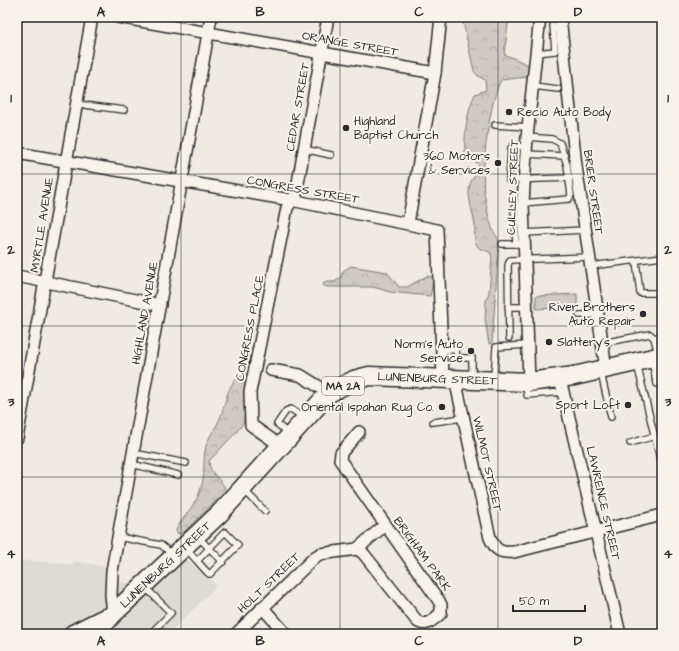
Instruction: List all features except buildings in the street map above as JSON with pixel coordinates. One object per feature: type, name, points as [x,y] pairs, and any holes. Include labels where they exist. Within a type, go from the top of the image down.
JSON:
[{"type":"main road","name":"LUNENBURG STREET","points":[[95,634],[113,614],[185,546],[242,489],[305,418],[329,394],[354,380],[369,376],[528,382],[562,385],[603,370],[654,362]]},
{"type":"main road","name":"LUNENBURG STREET","points":[[73,634],[113,614]]},
{"type":"street","name":"MYRTLE AVENUE","points":[[17,438],[92,17]]},
{"type":"street","name":"ORANGE STREET","points":[[118,17],[435,73]]},
{"type":"street","name":"HIGHLAND AVENUE","points":[[113,614],[111,602],[112,578],[118,537],[211,17]]},
{"type":"street","name":"CEDAR STREET","points":[[291,200],[296,194],[328,17]]},
{"type":"street","points":[[408,223],[435,73],[441,17]]},
{"type":"street","name":"CULLEY STREET","points":[[528,382],[529,345],[525,259],[521,240],[523,181],[540,17]]},
{"type":"street","name":"BRIER STREET","points":[[557,21],[602,343],[603,370]]},
{"type":"street","name":"CONGRESS STREET","points":[[17,153],[291,200],[437,230],[442,349],[457,379]]},
{"type":"street","name":"CONGRESS PLACE","points":[[286,441],[253,428],[249,416],[250,392],[287,208],[291,200]]},
{"type":"street","points":[[17,276],[160,305]]},
{"type":"street","points":[[271,370],[300,375],[329,394]]},
{"type":"street","name":"WILMOT STREET","points":[[457,379],[463,418],[490,538],[497,550],[500,552],[514,552],[596,531]]},
{"type":"street","name":"LAWRENCE STREET","points":[[562,385],[620,634]]},
{"type":"street","name":"BRIGHAM PARK","points":[[357,549],[420,623],[429,623],[441,613],[442,605],[440,601],[340,460],[341,453],[359,432]]},
{"type":"street","points":[[596,531],[662,515]]},
{"type":"street","points":[[357,549],[385,525]]},
{"type":"street","name":"HOLT STREET","points":[[236,634],[315,557],[320,554],[357,549]]},
{"type":"street","points":[[262,607],[286,634]]},
{"type":"lane","points":[[536,53],[554,51],[557,21]]},
{"type":"lane","points":[[533,86],[558,89]]},
{"type":"lane","points":[[76,104],[124,110]]},
{"type":"lane","points":[[495,125],[527,141],[565,156]]},
{"type":"lane","points":[[523,204],[570,198],[570,178],[565,156],[560,144],[556,140],[527,141],[512,146],[508,178],[510,181],[570,178]]},
{"type":"lane","points":[[304,149],[331,155]]},
{"type":"lane","points":[[502,244],[585,230]]},
{"type":"lane","points":[[509,338],[508,262],[511,260],[636,261],[662,256]]},
{"type":"lane","points":[[636,261],[640,293],[662,292]]},
{"type":"lane","points":[[508,307],[527,307]]},
{"type":"lane","points":[[579,315],[598,315]]},
{"type":"lane","points":[[602,343],[646,333],[650,334],[654,338],[655,436],[660,458]]},
{"type":"lane","points":[[654,338],[662,336]]},
{"type":"lane","points":[[494,381],[496,348],[529,345]]},
{"type":"lane","points":[[442,349],[456,350],[457,358],[472,358],[457,379]]},
{"type":"lane","points":[[654,362],[658,385],[662,385]]},
{"type":"lane","points":[[603,370],[611,417]]},
{"type":"lane","points":[[656,378],[662,376]]},
{"type":"lane","points":[[433,422],[463,418]]},
{"type":"lane","points":[[630,443],[655,436]]},
{"type":"lane","points":[[132,459],[186,463]]},
{"type":"lane","points":[[132,459],[178,475]]},
{"type":"lane","points":[[242,489],[265,511]]},
{"type":"lane","points":[[185,546],[197,561],[210,574],[238,546],[225,532],[197,561]]},
{"type":"lane","points":[[118,537],[161,545],[210,548],[223,562]]},
{"type":"lane","points":[[144,585],[171,613],[150,634]]},
{"type":"shaded area","points":[[171,545],[217,586],[168,634],[17,634],[17,560],[73,565],[74,561],[113,568],[112,578],[118,579],[120,582],[131,583]]},
{"type":"green space","points":[[462,17],[509,17],[504,54],[531,66],[527,77],[501,80],[493,102],[487,134],[483,181],[484,192],[491,224],[499,244],[492,343],[489,344],[485,319],[492,258],[490,252],[478,247],[475,242],[475,226],[469,191],[473,178],[478,173],[479,165],[476,162],[465,158],[466,125],[472,101],[475,94],[486,90],[485,80],[478,76],[474,71]]},
{"type":"green space","points":[[351,266],[387,272],[399,287],[407,287],[427,276],[434,278],[430,296],[390,292],[373,287],[327,287],[323,285],[324,282],[334,282],[341,278],[343,271]]},
{"type":"green space","points":[[577,294],[577,306],[536,309],[536,296]]},
{"type":"green space","points":[[248,374],[244,421],[240,428],[209,461],[211,470],[222,483],[226,491],[183,533],[178,534],[176,530],[199,494],[203,479],[206,447],[209,438],[220,418],[231,385],[241,376]]},
{"type":"place","name":"Recio Auto Body","points":[[509,112]]},
{"type":"place","name":"Highland Baptist Church","points":[[346,128]]},
{"type":"place","name":"360 Motors & Services","points":[[498,163]]},
{"type":"place","name":"River Brothers Auto Repair","points":[[643,314]]},
{"type":"place","name":"Slattery's","points":[[549,342]]},
{"type":"place","name":"Norm's Auto Service","points":[[471,351]]},
{"type":"place","name":"Sport Loft","points":[[628,405]]},
{"type":"place","name":"Oriental Ispahan Rug Co.","points":[[442,407]]}]
